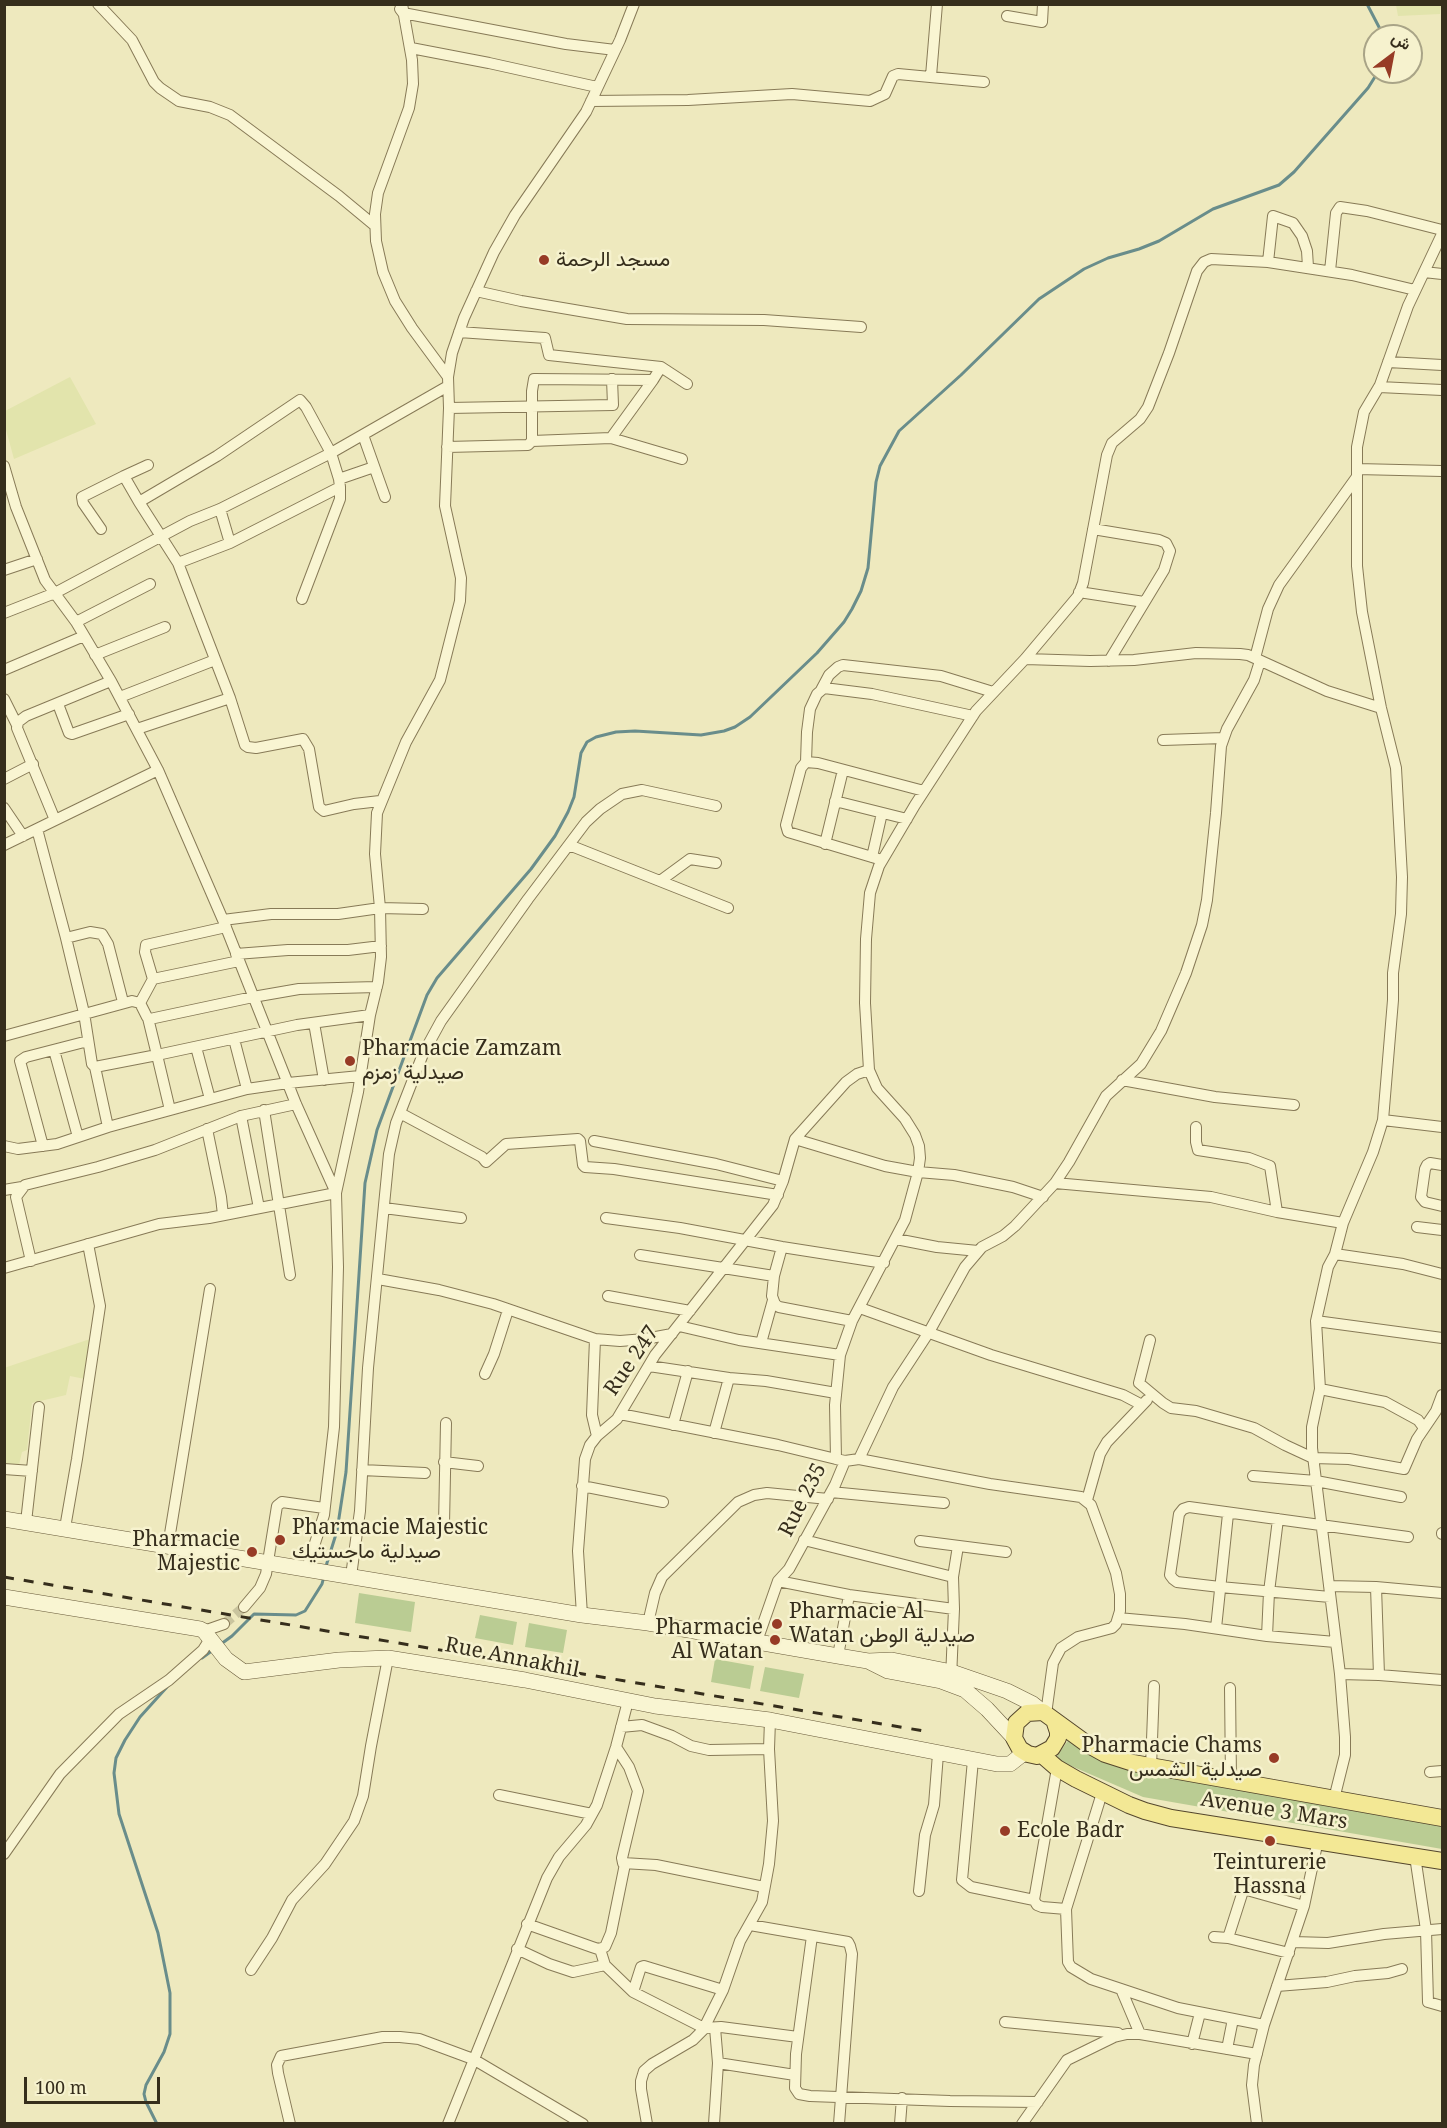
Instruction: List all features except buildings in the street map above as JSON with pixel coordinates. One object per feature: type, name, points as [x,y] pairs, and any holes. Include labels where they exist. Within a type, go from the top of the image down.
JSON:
[{"type":"main road","points":[[4,1519],[582,1615],[758,1641],[868,1661],[892,1660],[951,1678],[1007,1691],[1034,1704],[1047,1716],[1058,1732],[1058,1738],[1052,1748],[1042,1755],[1024,1752],[979,1701],[951,1678]]},
{"type":"main road","points":[[4,1597],[196,1628],[210,1639]]},
{"type":"main road","name":"Rue Annakhil","points":[[210,1639],[226,1659],[244,1672],[339,1660],[388,1658],[525,1680],[628,1701],[770,1720],[1005,1765],[1015,1761],[1024,1752]]},
{"type":"main road","points":[[1014,1738],[1016,1723],[1027,1713],[1047,1716]]},
{"type":"main road","name":"Avenue 3 Mars","points":[[1047,1716],[1072,1735],[1105,1754],[1151,1767],[1443,1818]]},
{"type":"main road","name":"Avenue 3 Mars","points":[[1042,1755],[1057,1768],[1102,1793],[1129,1806],[1171,1818],[1443,1861]]},
{"type":"street","points":[[98,4],[132,40],[154,82],[160,88],[179,100],[210,107],[230,115],[374,225]]},
{"type":"street","points":[[311,1569],[321,1527],[334,1427],[338,1267],[336,1193],[377,987],[381,946],[375,824],[380,801],[415,723],[440,680],[460,601],[461,579],[445,506],[448,382],[452,353],[476,291],[515,215],[579,123],[591,101],[633,6],[621,4]]},
{"type":"street","points":[[931,76],[937,4]]},
{"type":"street","points":[[1007,16],[1042,22],[1043,4]]},
{"type":"street","points":[[448,382],[395,301],[378,257],[374,225],[376,204],[411,96],[413,72],[411,48],[400,7],[566,44],[615,50]]},
{"type":"street","points":[[411,48],[597,87]]},
{"type":"street","points":[[591,101],[688,100],[792,94],[870,101],[885,94],[895,74],[984,82]]},
{"type":"street","points":[[1329,271],[1336,213],[1340,207],[1367,211],[1443,232],[1415,290],[1379,387],[1364,412],[1357,447],[1357,566],[1362,612],[1381,708],[1396,768],[1402,877],[1401,914],[1393,973],[1393,1000],[1383,1120],[1373,1152],[1343,1223],[1335,1254],[1328,1267],[1316,1321],[1320,1389],[1312,1427],[1313,1458],[1340,1674],[1345,1737],[1345,1755],[1334,1799]]},
{"type":"street","points":[[1268,262],[1273,216],[1293,223],[1302,236],[1307,251],[1308,267]]},
{"type":"street","points":[[877,859],[907,819],[973,716],[1062,616],[1079,592],[1110,447],[1112,442],[1140,419],[1148,407],[1197,271],[1204,262],[1211,259],[1308,267],[1415,290]]},
{"type":"street","points":[[1424,272],[1443,274]]},
{"type":"street","points":[[476,291],[521,302],[627,320],[764,320],[861,327]]},
{"type":"street","points":[[459,332],[545,338],[549,355],[661,367],[687,384]]},
{"type":"street","points":[[1388,362],[1443,365]]},
{"type":"street","points":[[611,438],[661,367]]},
{"type":"street","points":[[532,441],[531,406],[534,379],[653,380]]},
{"type":"street","points":[[612,379],[615,415],[622,421]]},
{"type":"street","points":[[4,613],[55,593],[160,536],[220,509],[331,453],[448,382]]},
{"type":"street","points":[[1379,387],[1443,390]]},
{"type":"street","points":[[139,502],[217,456],[300,400],[331,453],[340,483],[340,499],[302,599]]},
{"type":"street","points":[[449,408],[613,405]]},
{"type":"street","points":[[363,435],[385,497]]},
{"type":"street","points":[[447,447],[528,445],[532,441],[611,438],[682,459]]},
{"type":"street","points":[[101,529],[83,503],[82,497],[148,465]]},
{"type":"street","points":[[5,467],[16,507],[45,580],[76,622],[120,697],[158,770],[225,923],[296,1104],[336,1193]]},
{"type":"street","points":[[178,563],[230,543],[374,467]]},
{"type":"street","points":[[1356,474],[1443,471]]},
{"type":"street","points":[[896,1239],[938,1247],[978,1251],[985,1244],[1009,1231],[1055,1183],[1101,1105],[1122,1080],[1141,1064],[1161,1031],[1186,973],[1202,925],[1209,885],[1223,738],[1254,680],[1268,609],[1279,585],[1356,474]]},
{"type":"street","points":[[124,476],[178,563],[230,698],[246,747],[268,746],[299,739],[305,741],[321,810],[329,811],[354,804],[380,801]]},
{"type":"street","points":[[220,509],[230,543]]},
{"type":"street","points":[[1093,529],[1159,540],[1169,546],[1169,559],[1109,661]]},
{"type":"street","points":[[4,570],[37,559]]},
{"type":"street","points":[[76,622],[150,584]]},
{"type":"street","points":[[1079,592],[1144,602]]},
{"type":"street","points":[[95,654],[165,627]]},
{"type":"street","points":[[4,670],[84,636]]},
{"type":"street","points":[[1025,659],[1109,661],[1196,653],[1240,654],[1327,691],[1381,708]]},
{"type":"street","points":[[120,697],[215,660]]},
{"type":"street","points":[[877,859],[792,835],[786,829],[798,772],[806,762],[810,709],[829,675],[843,665],[941,676],[993,692]]},
{"type":"street","points":[[17,724],[22,718],[111,681]]},
{"type":"street","points":[[821,690],[838,688],[973,716]]},
{"type":"street","points":[[137,729],[230,698]]},
{"type":"street","points":[[4,699],[17,724],[55,820]]},
{"type":"street","points":[[58,704],[69,733],[72,734],[129,714]]},
{"type":"street","points":[[1163,740],[1223,738]]},
{"type":"street","points":[[806,762],[924,791]]},
{"type":"street","points":[[4,780],[33,764]]},
{"type":"street","points":[[4,845],[158,770]]},
{"type":"street","points":[[825,844],[843,770]]},
{"type":"street","points":[[351,1576],[360,1511],[368,1368],[389,1154],[400,1113],[423,1054],[441,1022],[586,822],[600,809],[622,794],[633,791],[656,792],[716,806]]},
{"type":"street","points":[[835,801],[907,819]]},
{"type":"street","points":[[4,808],[23,836]]},
{"type":"street","points":[[620,1414],[778,1445],[840,1460],[836,1393],[840,1355],[852,1320],[905,1220],[918,1172],[919,1146],[915,1135],[905,1119],[877,1088],[869,1070],[865,1004],[868,915],[882,813]]},
{"type":"street","points":[[37,829],[66,938],[84,1014],[92,1064],[95,1067],[108,1127]]},
{"type":"street","points":[[569,845],[728,908]]},
{"type":"street","points":[[660,881],[690,859],[716,863]]},
{"type":"street","points":[[140,1003],[153,980],[145,952],[146,945],[225,923],[271,914],[338,914],[380,908],[423,909]]},
{"type":"street","points":[[66,938],[90,932],[102,934],[108,944],[123,1002]]},
{"type":"street","points":[[153,980],[238,958],[288,950],[348,951],[381,946]]},
{"type":"street","points":[[148,1018],[299,989],[377,987]]},
{"type":"street","points":[[4,1036],[36,1029],[123,1002],[136,1001],[140,1003],[148,1018],[170,1110]]},
{"type":"street","points":[[95,1067],[267,1031],[370,1015]]},
{"type":"street","points":[[314,1023],[324,1080]]},
{"type":"street","points":[[234,1039],[248,1089]]},
{"type":"street","points":[[43,1146],[20,1061],[26,1057],[88,1041]]},
{"type":"street","points":[[196,1047],[210,1099]]},
{"type":"street","points":[[54,1050],[78,1137]]},
{"type":"street","points":[[869,1070],[857,1074],[846,1082],[795,1139],[862,1160],[918,1172],[954,1175],[1013,1187],[1043,1197]]},
{"type":"street","points":[[4,1146],[18,1149],[43,1146],[248,1089],[360,1076]]},
{"type":"street","points":[[1122,1080],[1215,1097],[1294,1105]]},
{"type":"street","points":[[4,1190],[155,1150],[241,1116],[296,1104]]},
{"type":"street","points":[[264,1110],[290,1275]]},
{"type":"street","points":[[400,1113],[480,1156],[486,1162],[506,1144],[578,1139],[585,1167],[614,1169],[778,1195]]},
{"type":"street","points":[[241,1116],[259,1208]]},
{"type":"street","points":[[1383,1120],[1443,1127]]},
{"type":"street","points":[[1196,1127],[1198,1150],[1250,1158],[1270,1166],[1277,1212]]},
{"type":"street","points":[[207,1129],[223,1215]]},
{"type":"street","name":"Rue 247","points":[[582,1615],[578,1551],[585,1459],[597,1436],[608,1428],[620,1414],[649,1366],[773,1205],[783,1181],[795,1139]]},
{"type":"street","points":[[594,1141],[716,1164],[783,1181]]},
{"type":"street","points":[[1443,1165],[1430,1163],[1427,1165],[1421,1197],[1425,1202],[1443,1206]]},
{"type":"street","points":[[1055,1183],[1211,1197],[1277,1212],[1343,1223]]},
{"type":"street","points":[[22,1187],[16,1197],[30,1261]]},
{"type":"street","points":[[4,1268],[159,1224],[223,1215],[336,1193]]},
{"type":"street","points":[[384,1208],[461,1218]]},
{"type":"street","points":[[606,1218],[680,1228],[782,1248],[884,1263]]},
{"type":"street","points":[[1417,1227],[1443,1230]]},
{"type":"street","points":[[64,1528],[100,1306],[88,1244]]},
{"type":"street","points":[[761,1343],[773,1300],[774,1276],[782,1248]]},
{"type":"street","name":"Rue 235","points":[[758,1641],[778,1581],[789,1569],[830,1495],[840,1460],[859,1459],[893,1387],[978,1251]]},
{"type":"street","points":[[1335,1254],[1403,1263],[1443,1274]]},
{"type":"street","points":[[640,1255],[774,1276]]},
{"type":"street","points":[[378,1280],[439,1290],[595,1339],[620,1341],[645,1339],[676,1330],[840,1355]]},
{"type":"street","points":[[168,1546],[210,1289]]},
{"type":"street","points":[[608,1296],[690,1311]]},
{"type":"street","points":[[773,1300],[779,1307],[852,1320]]},
{"type":"street","points":[[860,1308],[991,1355],[1124,1395],[1142,1405]]},
{"type":"street","points":[[485,1374],[508,1310]]},
{"type":"street","points":[[1316,1321],[1443,1338]]},
{"type":"street","points":[[595,1339],[592,1415],[597,1436]]},
{"type":"street","points":[[1150,1340],[1139,1383],[1152,1395],[1171,1408],[1196,1411],[1254,1428],[1313,1458],[1356,1460],[1403,1469],[1443,1395]]},
{"type":"street","points":[[649,1366],[766,1381],[836,1393]]},
{"type":"street","points":[[674,1425],[688,1371]]},
{"type":"street","points":[[714,1432],[729,1378]]},
{"type":"street","points":[[1320,1389],[1385,1402],[1418,1420],[1424,1428]]},
{"type":"street","points":[[1087,1500],[1100,1454],[1107,1442],[1152,1395]]},
{"type":"street","points":[[26,1522],[39,1407]]},
{"type":"street","points":[[444,1524],[446,1423]]},
{"type":"street","points":[[859,1459],[990,1484],[1081,1497],[1087,1500],[1116,1573],[1120,1594],[1118,1618],[1112,1628],[1078,1637],[1061,1648],[1053,1663],[1047,1716]]},
{"type":"street","points":[[444,1462],[478,1466]]},
{"type":"street","points":[[4,1469],[32,1471]]},
{"type":"street","points":[[362,1470],[425,1473]]},
{"type":"street","points":[[1253,1476],[1316,1481],[1401,1497]]},
{"type":"street","points":[[582,1486],[663,1503]]},
{"type":"street","points":[[648,1623],[655,1593],[662,1577],[738,1502],[754,1495],[766,1493],[830,1495],[944,1503]]},
{"type":"street","points":[[243,1607],[260,1588],[269,1562],[277,1506],[282,1502],[324,1508]]},
{"type":"street","points":[[1408,1537],[1189,1507],[1183,1509],[1179,1514],[1170,1575],[1177,1581],[1269,1592],[1329,1592],[1376,1587],[1443,1593]]},
{"type":"street","points":[[1216,1628],[1228,1514]]},
{"type":"street","points":[[1267,1636],[1269,1592],[1278,1519]]},
{"type":"street","points":[[804,1540],[953,1576]]},
{"type":"street","points":[[920,1540],[1006,1552]]},
{"type":"street","points":[[951,1678],[953,1576],[958,1546]]},
{"type":"street","points":[[778,1581],[849,1595],[954,1609]]},
{"type":"street","points":[[1376,1587],[1379,1675]]},
{"type":"street","points":[[838,1656],[849,1595]]},
{"type":"street","points":[[1118,1618],[1335,1642]]},
{"type":"street","points":[[4,1854],[60,1774],[119,1714],[169,1680],[203,1650],[224,1624]]},
{"type":"street","points":[[250,1970],[272,1938],[292,1900],[325,1864],[354,1821],[363,1796],[388,1658]]},
{"type":"street","points":[[1340,1674],[1443,1680]]},
{"type":"street","points":[[1151,1767],[1154,1686]]},
{"type":"street","points":[[1230,1688],[1232,1780]]},
{"type":"street","points":[[447,2124],[550,1871],[586,1826],[592,1814],[616,1747],[628,1701]]},
{"type":"street","points":[[714,2124],[718,2063],[710,2028],[740,1941],[762,1902],[769,1864],[773,1821],[769,1749],[770,1720]]},
{"type":"street","points":[[621,1727],[642,1725],[691,1746],[709,1750],[769,1749]]},
{"type":"street","points":[[527,1924],[600,1948],[604,1947],[609,1940],[625,1864],[622,1858],[638,1791],[629,1767],[616,1747]]},
{"type":"street","points":[[919,1892],[925,1835],[934,1805],[938,1754]]},
{"type":"street","points":[[973,1760],[962,1880],[971,1887],[1034,1900]]},
{"type":"street","points":[[1057,1768],[1034,1900],[1042,1907],[1066,1909]]},
{"type":"street","points":[[1431,1773],[1443,1771]]},
{"type":"street","points":[[1102,1793],[1066,1909],[1068,1962],[1071,1967],[1091,1978],[1178,2008],[1264,2025]]},
{"type":"street","points":[[499,1795],[592,1814]]},
{"type":"street","points":[[1257,2124],[1252,2085],[1257,2054],[1264,2025],[1304,1906],[1318,1840]]},
{"type":"street","points":[[1415,1856],[1426,1930],[1428,2002],[1443,2006]]},
{"type":"street","points":[[625,1864],[656,1865],[764,1887]]},
{"type":"street","points":[[1228,1938],[1243,1892],[1247,1890],[1304,1906]]},
{"type":"street","points":[[750,1925],[848,1942],[850,1946],[852,1954],[839,2124]]},
{"type":"street","points":[[1214,1937],[1291,1948],[1384,1934],[1443,1929]]},
{"type":"street","points":[[812,1936],[798,2037],[796,2091],[802,2095],[1038,2102]]},
{"type":"street","points":[[600,1948],[605,1965],[633,1992],[710,2028],[798,2037]]},
{"type":"street","points":[[517,1949],[549,1965],[573,1972],[605,1965]]},
{"type":"street","points":[[633,1992],[641,1968],[644,1966],[723,1990]]},
{"type":"street","points":[[1277,1986],[1327,1982],[1402,1969]]},
{"type":"street","points":[[1121,1989],[1140,2034]]},
{"type":"street","points":[[1192,2044],[1200,2013]]},
{"type":"street","points":[[1227,2049],[1233,2019]]},
{"type":"street","points":[[1005,2022],[1140,2034],[1257,2054]]},
{"type":"street","points":[[647,2124],[641,2089],[644,2071],[710,2028]]},
{"type":"street","points":[[1022,2124],[1067,2060],[1102,2042],[1127,2034]]},
{"type":"street","points":[[290,2124],[278,2069],[283,2055],[383,2037],[419,2039],[473,2059],[583,2124]]},
{"type":"street","points":[[718,2063],[795,2075]]},
{"type":"street","points":[[900,2124],[902,2098]]},
{"type":"green space","points":[[1396,5],[1441,5],[1440,14],[1398,16]]},
{"type":"green space","points":[[70,377],[96,424],[14,459],[5,426],[5,411]]},
{"type":"green space","points":[[93,1338],[85,1379],[70,1376],[66,1395],[32,1403],[27,1450],[22,1452],[19,1465],[5,1464],[4,1368]]},
{"type":"green space","points":[[359,1593],[415,1602],[411,1632],[355,1623]]},
{"type":"green space","points":[[480,1615],[517,1622],[513,1645],[475,1638]]},
{"type":"green space","points":[[529,1623],[567,1630],[563,1653],[525,1647]]},
{"type":"green space","points":[[715,1659],[754,1666],[750,1689],[711,1682]]},
{"type":"green space","points":[[765,1667],[804,1674],[799,1698],[760,1691]]},
{"type":"green space","points":[[1069,1739],[1100,1756],[1442,1822],[1442,1849],[1143,1797],[1055,1759]]},
{"type":"waterway","points":[[1367,4],[1377,24]]},
{"type":"waterway","points":[[326,1566],[337,1531],[346,1472],[365,1183],[377,1130],[427,995],[437,978],[531,869],[555,836],[574,797],[581,753],[587,742],[616,732],[701,735],[735,727],[750,717],[817,653],[844,622],[852,609],[861,591],[868,568],[876,482],[880,466],[899,431],[1039,299],[1084,269],[1108,258],[1159,241],[1213,209],[1279,185],[1294,172],[1370,84]]},
{"type":"waterway","points":[[221,1644],[254,1614],[296,1615],[305,1611],[322,1584],[324,1576]]},
{"type":"waterway","points":[[202,1658],[213,1650]]},
{"type":"waterway","points":[[157,2124],[144,2094],[170,2034],[170,1993],[158,1933],[119,1814],[114,1773],[116,1758],[125,1740],[140,1717],[167,1687]]},
{"type":"tunnel","points":[[224,1624],[244,1607]]},
{"type":"railway","points":[[4,1577],[930,1732]]},
{"type":"place","name":"مسجد الرحمة","points":[[544,260]]},
{"type":"place","name":"Pharmacie Zamzam صيدلية زمزم","points":[[350,1061]]},
{"type":"place","name":"Pharmacie Majestic صيدلية ماجستيك","points":[[280,1540]]},
{"type":"place","name":"Pharmacie Majestic","points":[[252,1552]]},
{"type":"place","name":"Pharmacie Al Watan صيدلية الوطن","points":[[777,1624]]},
{"type":"place","name":"Pharmacie Al Watan","points":[[775,1640]]},
{"type":"place","name":"Pharmacie Chams صيدلية الشمس","points":[[1274,1758]]},
{"type":"place","name":"Ecole Badr","points":[[1005,1831]]},
{"type":"place","name":"Teinturerie Hassna","points":[[1270,1841]]}]
